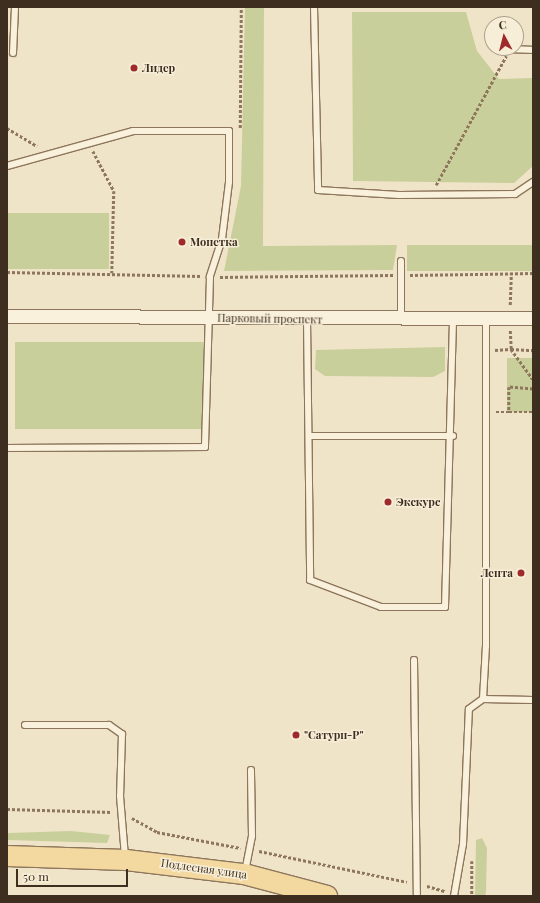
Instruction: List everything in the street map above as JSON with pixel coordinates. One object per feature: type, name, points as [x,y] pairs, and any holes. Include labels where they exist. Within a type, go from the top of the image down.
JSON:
[{"type":"main road","name":"Подлесная улица","points":[[7,856],[126,860],[244,874],[327,896]]},
{"type":"street","name":"Парковый проспект","points":[[7,316],[307,319],[533,318]]},
{"type":"lane","points":[[14,53],[15,7]]},
{"type":"lane","points":[[314,7],[318,190],[431,195],[515,194],[533,182]]},
{"type":"lane","points":[[7,166],[133,130],[229,131],[229,182],[222,239],[210,277],[205,447],[7,448]]},
{"type":"lane","points":[[401,261],[401,319]]},
{"type":"lane","points":[[307,319],[310,436],[310,580],[381,608],[446,606],[453,436],[453,319]]},
{"type":"lane","points":[[482,699],[487,411],[486,319]]},
{"type":"lane","points":[[310,436],[453,436]]},
{"type":"lane","points":[[414,660],[417,896]]},
{"type":"lane","points":[[454,895],[463,844],[469,709],[482,699],[533,700]]},
{"type":"lane","points":[[25,726],[109,725],[122,734],[121,812],[126,860]]},
{"type":"lane","points":[[244,874],[249,849],[251,770]]},
{"type":"path","points":[[229,131],[240,131],[241,7]]},
{"type":"path","points":[[431,195],[506,56]]},
{"type":"path","points":[[7,128],[50,154]]},
{"type":"path","points":[[89,143],[114,191],[112,273]]},
{"type":"path","points":[[7,272],[112,273],[210,277],[533,273]]},
{"type":"path","points":[[533,350],[511,349],[533,379]]},
{"type":"path","points":[[509,412],[509,387],[533,389]]},
{"type":"path","points":[[487,411],[533,412]]},
{"type":"path","points":[[7,809],[121,812],[157,832],[249,849],[417,884],[454,895]]},
{"type":"green space","points":[[245,7],[264,7],[263,246],[397,245],[393,270],[224,271],[241,186]]},
{"type":"green space","points":[[352,12],[466,12],[477,51],[499,79],[533,78],[533,166],[514,183],[353,181]]},
{"type":"green space","points":[[7,213],[109,213],[109,269],[7,269]]},
{"type":"green space","points":[[407,245],[533,245],[533,271],[407,271]]},
{"type":"green space","points":[[15,342],[204,342],[204,429],[15,429]]},
{"type":"green space","points":[[445,347],[445,371],[433,377],[325,376],[315,369],[316,350]]},
{"type":"green space","points":[[507,358],[533,358],[533,412],[507,412]]},
{"type":"green space","points":[[71,831],[110,835],[107,843],[7,840],[7,833]]},
{"type":"green space","points":[[482,838],[487,848],[486,892],[485,896],[475,896],[476,840]]},
{"type":"place","name":"Лидер","points":[[134,68]]},
{"type":"place","name":"Монетка","points":[[182,242]]},
{"type":"place","name":"Экскурс","points":[[388,502]]},
{"type":"place","name":"Лента","points":[[521,573]]},
{"type":"place","name":"\"Сатурн-Р\"","points":[[296,735]]}]
